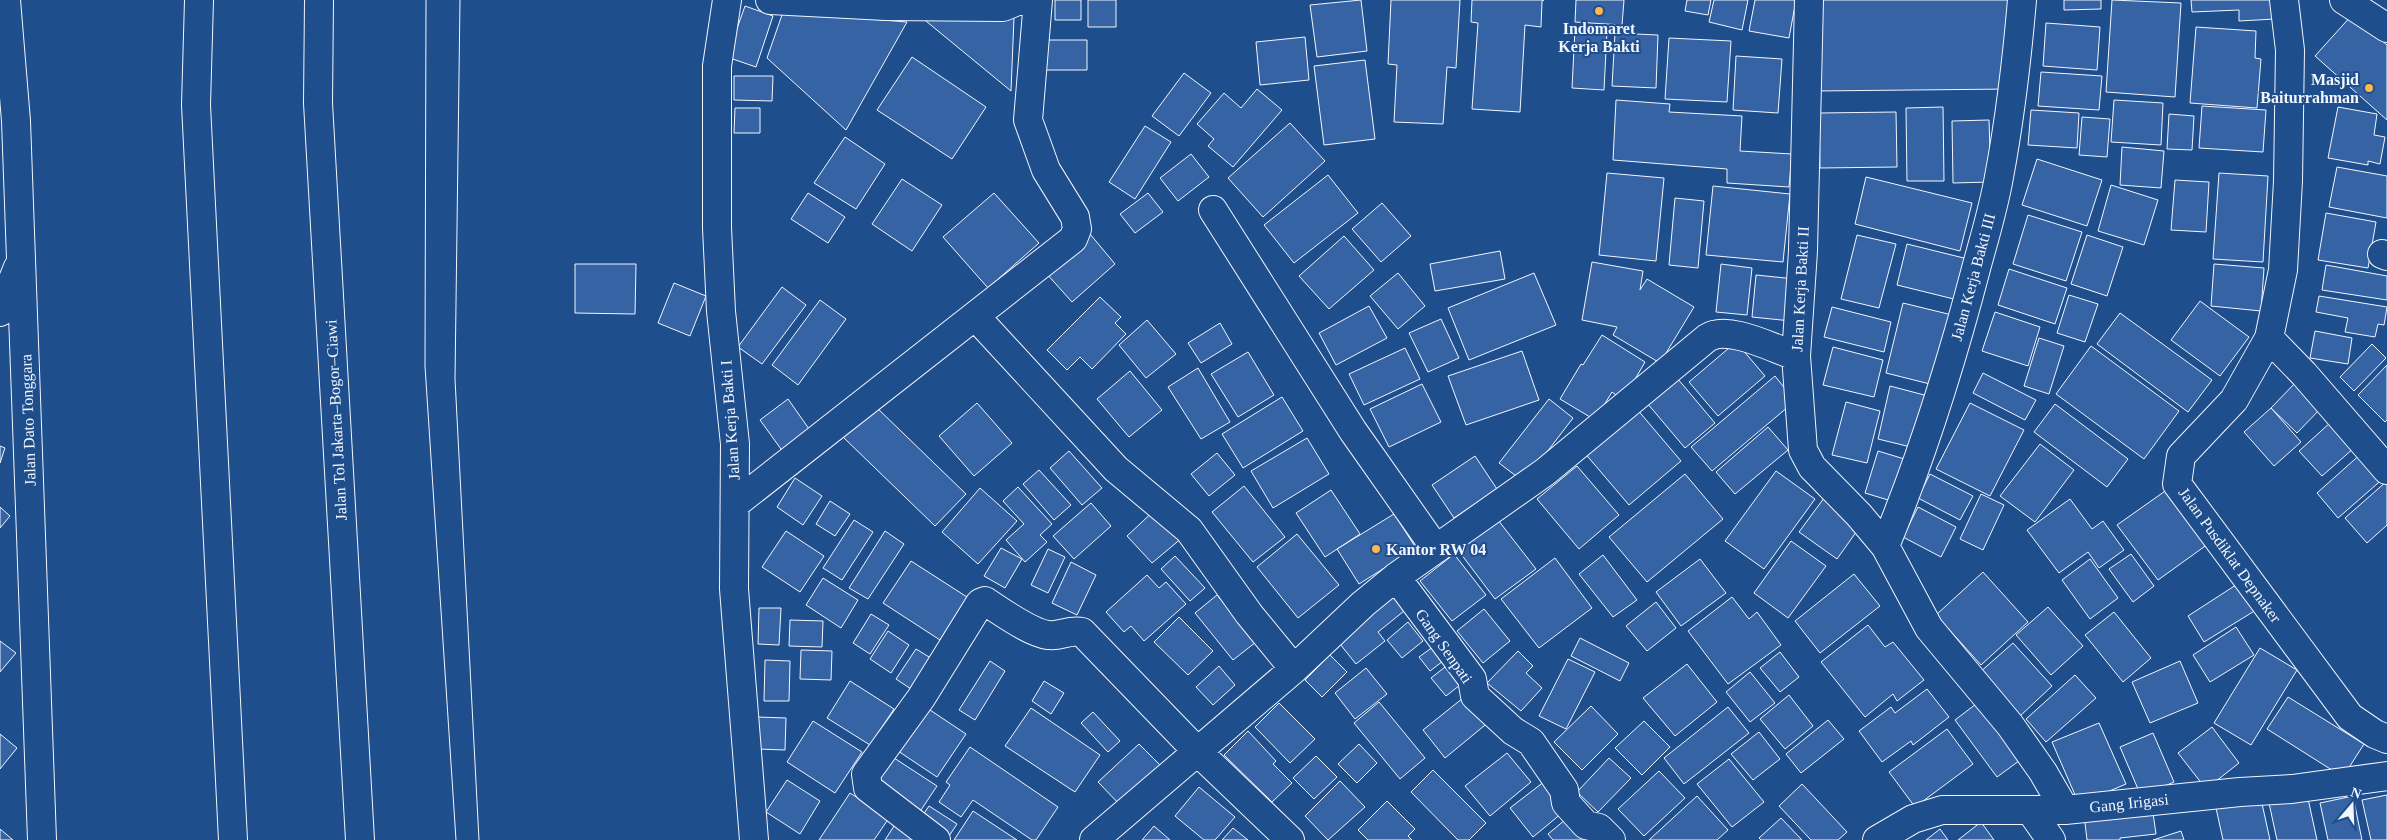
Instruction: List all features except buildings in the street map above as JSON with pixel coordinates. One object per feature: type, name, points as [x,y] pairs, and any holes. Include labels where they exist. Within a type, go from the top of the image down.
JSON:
[{"type":"main road","name":"Jalan Dato Tonggara","points":[[6,0],[8,120],[22,257],[42,840]]},
{"type":"main road","points":[[199,0],[196,105],[233,840]]},
{"type":"main road","name":"Jalan Tol Jakarta–Bogor–Ciawi","points":[[319,0],[318,104],[360,840]]},
{"type":"main road","name":"Jalan Kerja Bakti I","points":[[727,0],[717,66],[717,228],[721,311],[735,444],[734,589],[754,840]]},
{"type":"main road","points":[[770,0],[886,6],[1003,7],[1020,0]]},
{"type":"main road","points":[[734,504],[1073,239],[1077,229],[1075,217],[1046,170],[1028,120],[1038,0]]},
{"type":"main road","name":"Jalan Kerja Bakti II","points":[[1809,0],[1803,251],[1796,356],[1801,443],[1805,457],[1831,489],[1859,515],[1885,546],[1929,628],[2010,725],[2043,772],[2065,810]]},
{"type":"main road","name":"Jalan Kerja Bakti III","points":[[1885,546],[1909,487],[1935,413],[1967,303],[1999,179],[2016,73],[2022,0]]},
{"type":"main road","name":"Jalan Pusdiklat Depnaker","points":[[2284,0],[2290,50],[2284,270],[2269,338],[2234,400],[2181,456],[2177,484],[2350,717],[2375,734],[2387,739]]},
{"type":"main road","points":[[2344,0],[2387,28]]},
{"type":"main road","points":[[1213,210],[1353,431],[1436,549]]},
{"type":"main road","points":[[0,312],[22,257]]},
{"type":"main road","points":[[975,316],[1116,469],[1189,530],[1249,614],[1294,669]]},
{"type":"main road","points":[[1094,840],[1294,669],[1363,604],[1396,577],[1544,472],[1710,336],[1716,333],[1731,333],[1796,356]]},
{"type":"main road","points":[[2269,338],[2304,374],[2387,470]]},
{"type":"main road","name":"Gang Senpati","points":[[1396,577],[1472,680],[1475,696],[1514,731],[1531,742],[1564,790],[1566,803],[1586,825],[1599,828],[1611,840]]},
{"type":"main road","points":[[936,840],[868,788],[866,774],[921,698],[982,602],[986,602],[1014,620],[1047,636],[1073,630],[1082,632],[1197,751],[1290,840]]},
{"type":"main road","name":"Gang Irigasi","points":[[1879,840],[1913,819],[1942,810],[2065,810],[2240,792],[2292,789],[2387,776]]},
{"type":"main road","points":[[2030,810],[2051,840]]},
{"type":"tram line","points":[[426,0],[425,366],[456,840]]},
{"type":"tram line","points":[[460,0],[455,379],[479,840]]},
{"type":"place","name":"Indomaret Kerja Bakti","points":[[1599,11]]},
{"type":"place","name":"Masjid Baiturrahman","points":[[2369,88]]},
{"type":"place","name":"Kantor RW 04","points":[[1376,549]]}]
